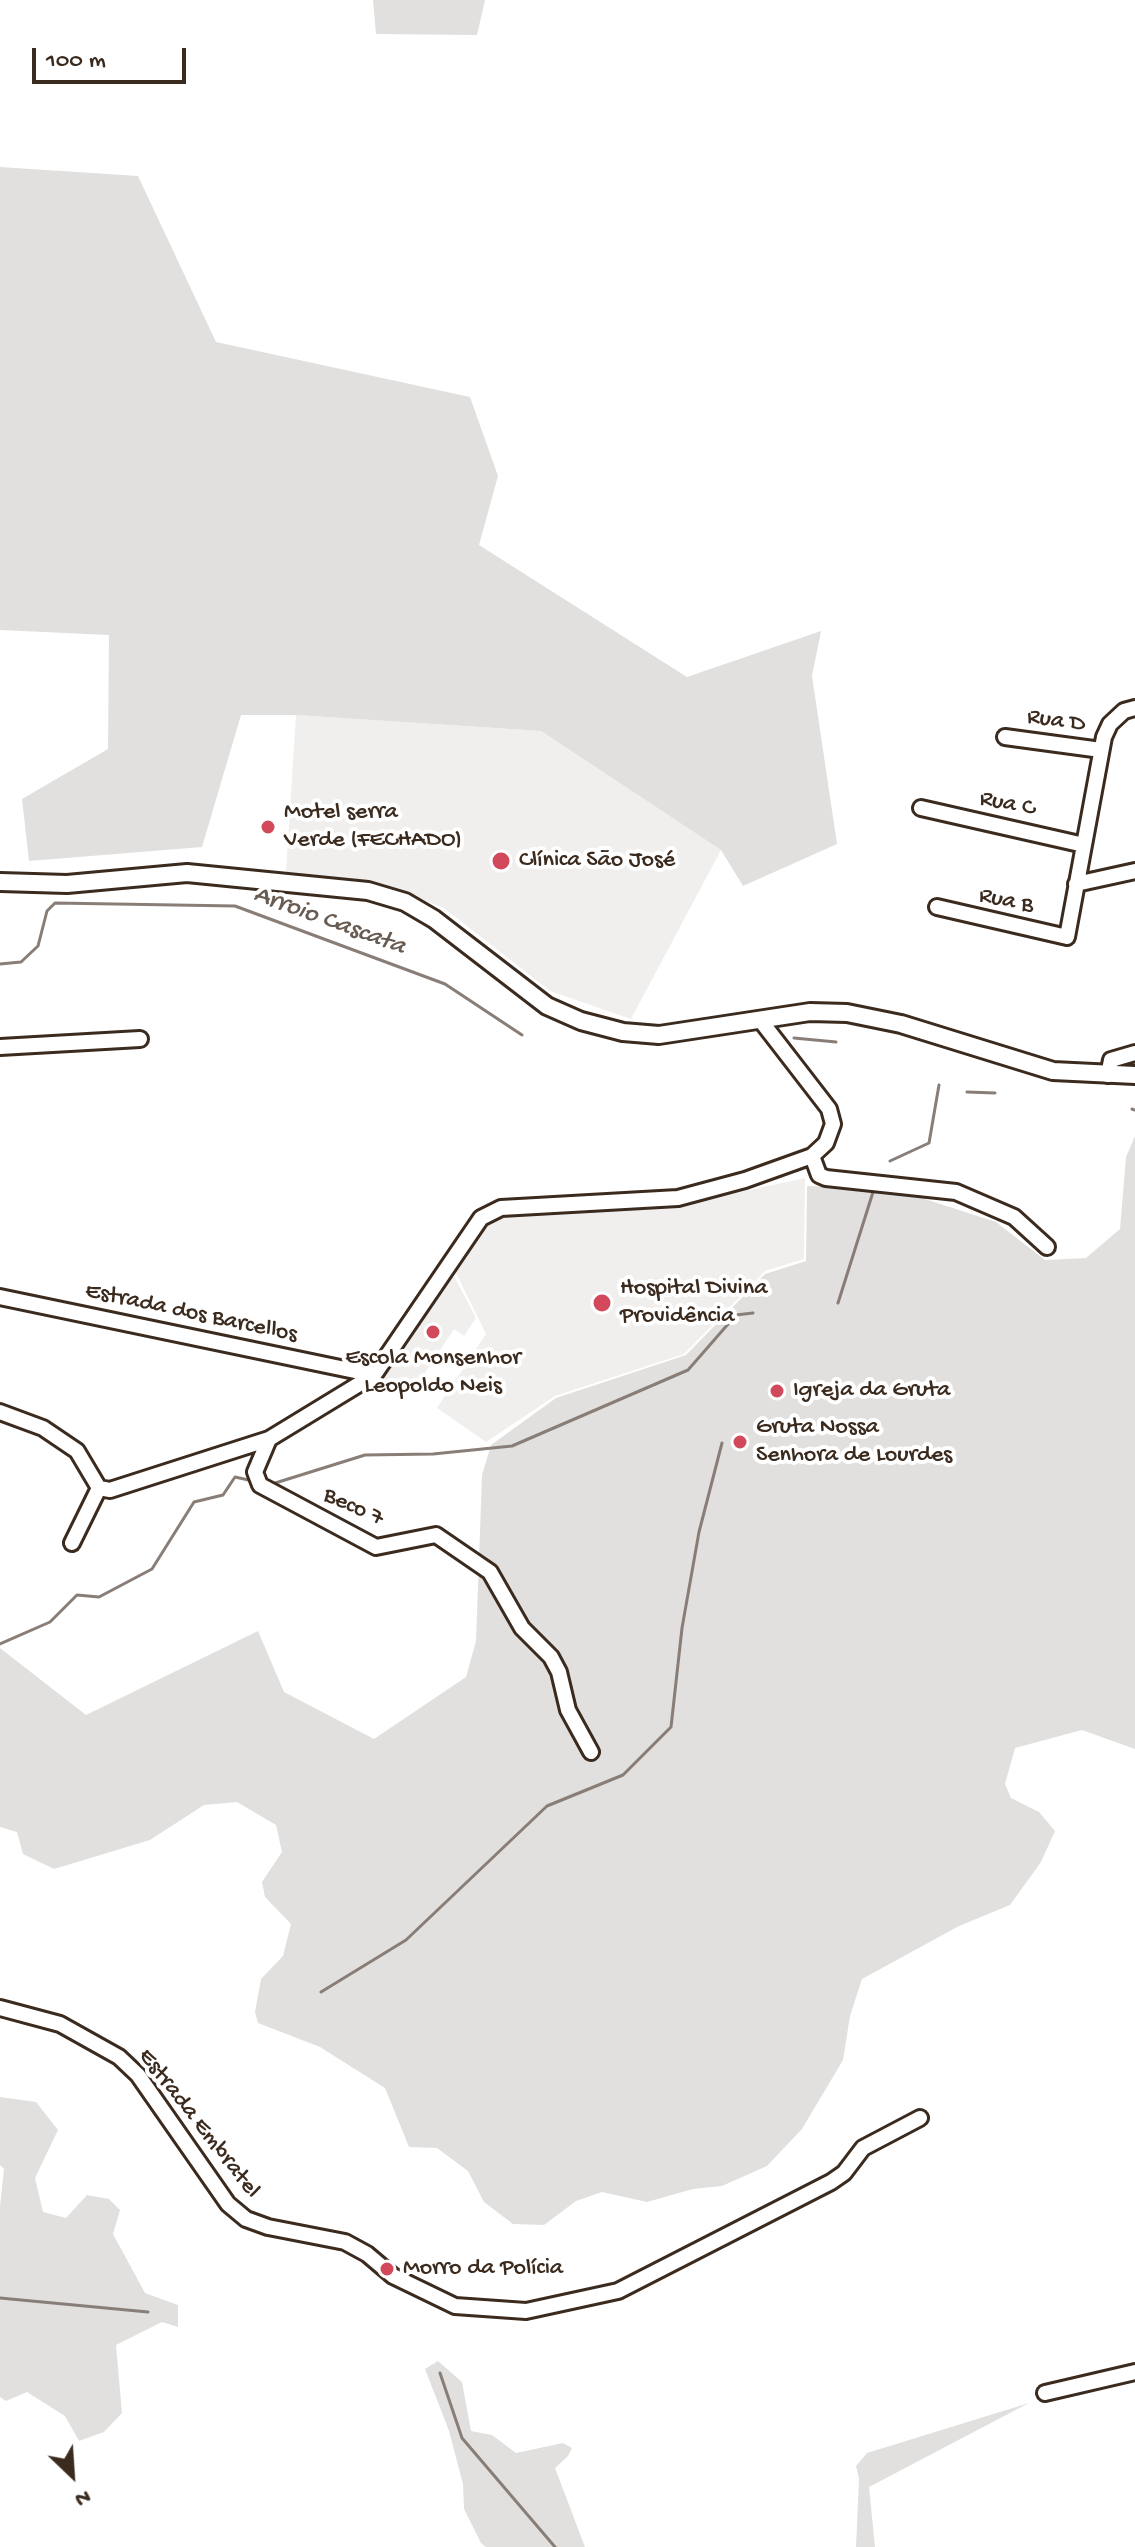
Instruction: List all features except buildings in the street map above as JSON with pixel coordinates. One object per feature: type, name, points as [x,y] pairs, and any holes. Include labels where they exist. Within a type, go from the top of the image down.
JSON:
[{"type":"main road","points":[[0,882],[67,884],[187,873],[368,891],[405,902],[424,913],[547,1006],[581,1021],[623,1032],[659,1035],[810,1012],[847,1013],[901,1024],[1053,1071],[1135,1075]]},
{"type":"street","points":[[1135,708],[1124,711],[1110,724],[1101,750],[1076,884],[1135,871]]},
{"type":"street","name":"Rua D","points":[[1005,737],[1101,750]]},
{"type":"street","name":"Rua C","points":[[921,808],[1084,845]]},
{"type":"street","name":"Rua B","points":[[937,907],[1067,937],[1076,884]]},
{"type":"street","points":[[0,1412],[43,1428],[77,1451],[99,1488],[110,1490],[269,1439],[374,1375],[481,1218],[501,1208],[678,1198],[745,1180],[812,1156],[826,1143],[833,1124],[829,1109],[761,1021]]},
{"type":"street","points":[[0,1047],[140,1039]]},
{"type":"street","points":[[1108,1075],[1111,1060],[1135,1053]]},
{"type":"street","points":[[812,1156],[819,1175],[826,1178],[956,1192],[1014,1217],[1047,1247]]},
{"type":"street","name":"Estrada dos Barcellos","points":[[0,1297],[374,1375]]},
{"type":"street","name":"Beco 7","points":[[269,1439],[255,1472],[260,1485],[376,1547],[436,1535],[490,1572],[522,1628],[551,1657],[559,1672],[568,1710],[591,1752]]},
{"type":"street","points":[[72,1543],[99,1488]]},
{"type":"street","name":"Estrada Embratel","points":[[0,2008],[60,2024],[119,2057],[138,2075],[228,2204],[246,2219],[257,2225],[345,2242],[367,2254],[393,2276],[455,2306],[526,2311],[618,2291],[844,2173],[863,2148],[920,2118]]},
{"type":"street","points":[[1045,2393],[1135,2372]]},
{"type":"shaded area","points":[[373,0],[485,0],[477,35],[376,34]]},
{"type":"shaded area","points":[[0,167],[138,176],[216,342],[470,397],[498,476],[479,545],[687,677],[821,631],[812,676],[837,844],[743,886],[721,850],[541,731],[296,715],[241,715],[202,847],[29,861],[22,799],[108,749],[109,635],[0,630]]},
{"type":"shaded area","name":"Clínica São José","points":[[296,715],[541,731],[721,850],[631,1019],[550,991],[444,908],[383,884],[286,872]]},
{"type":"shaded area","points":[[1135,1136],[1135,1749],[1082,1730],[1015,1748],[1005,1784],[1011,1798],[1039,1812],[1055,1831],[1041,1862],[1010,1905],[959,1926],[862,1979],[850,2016],[843,2060],[802,2129],[767,2166],[722,2186],[693,2189],[647,2202],[602,2192],[576,2201],[544,2225],[513,2224],[484,2202],[468,2171],[437,2148],[409,2147],[385,2088],[320,2047],[258,2023],[255,2012],[261,1979],[283,1956],[291,1924],[265,1897],[262,1882],[282,1852],[276,1825],[237,1802],[204,1805],[150,1840],[54,1869],[23,1854],[17,1832],[0,1827],[0,1648],[86,1715],[258,1631],[284,1692],[374,1739],[466,1677],[476,1641],[482,1475],[491,1445],[556,1398],[686,1355],[765,1274],[806,1261],[807,1186],[891,1188],[996,1222],[1045,1260],[1086,1258],[1120,1229],[1126,1157]]},
{"type":"shaded area","name":"Hospital Divina Providência","points":[[805,1178],[804,1259],[765,1271],[684,1354],[555,1396],[486,1442],[437,1408],[486,1334],[455,1271],[484,1224],[502,1215],[680,1205]]},
{"type":"shaded area","name":"Escola Monsenhor Leopoldo Neis","points":[[453,1274],[476,1318],[464,1336],[454,1329],[417,1385],[396,1387],[383,1379]]},
{"type":"shaded area","points":[[0,2097],[36,2102],[58,2130],[35,2178],[43,2212],[66,2218],[87,2195],[109,2199],[120,2210],[113,2234],[145,2293],[178,2305],[178,2327],[162,2322],[116,2345],[122,2413],[104,2432],[79,2441],[65,2416],[27,2392],[6,2401],[0,2397],[0,2206],[4,2169],[0,2165]]},
{"type":"shaded area","points":[[438,2361],[462,2382],[471,2431],[492,2435],[516,2453],[563,2443],[572,2448],[555,2468],[585,2547],[486,2547],[481,2543],[464,2509],[463,2484],[449,2431],[425,2369]]},
{"type":"shaded area","points":[[1029,2403],[869,2487],[875,2547],[856,2547],[859,2479],[856,2466],[867,2453]]},
{"type":"waterway","name":"Arroio Cascata","points":[[0,964],[21,962],[38,946],[47,911],[55,903],[235,906],[445,984],[522,1035]]},
{"type":"waterway","name":"Arroio Cascata","points":[[794,1038],[836,1042]]},
{"type":"waterway","points":[[890,1161],[929,1143],[939,1085]]},
{"type":"waterway","name":"Arroio Cascata","points":[[967,1092],[995,1093]]},
{"type":"waterway","points":[[838,1303],[874,1189]]},
{"type":"waterway","points":[[272,1484],[365,1455],[433,1454],[512,1446],[688,1370],[736,1315],[753,1313]]},
{"type":"waterway","points":[[321,1992],[406,1940],[547,1806],[623,1775],[671,1727],[682,1628],[699,1532],[722,1443]]},
{"type":"waterway","points":[[0,1644],[50,1622],[77,1595],[99,1597],[152,1569],[194,1502],[223,1495],[235,1477],[253,1481]]},
{"type":"waterway","points":[[0,2298],[148,2312]]},
{"type":"waterway","points":[[440,2373],[462,2438],[555,2547]]},
{"type":"place","name":"Motel serra Verde (FECHADO)","points":[[268,827]]},
{"type":"place","name":"Clínica São José","points":[[501,861]]},
{"type":"place","name":"Hospital Divina Providência","points":[[602,1303]]},
{"type":"place","name":"Escola Monsenhor Leopoldo Neis","points":[[433,1332]]},
{"type":"place","name":"Igreja da Gruta","points":[[777,1391]]},
{"type":"place","name":"Gruta Nossa Senhora de Lourdes","points":[[740,1442]]},
{"type":"place","name":"Morro da Polícia","points":[[387,2269]]}]
